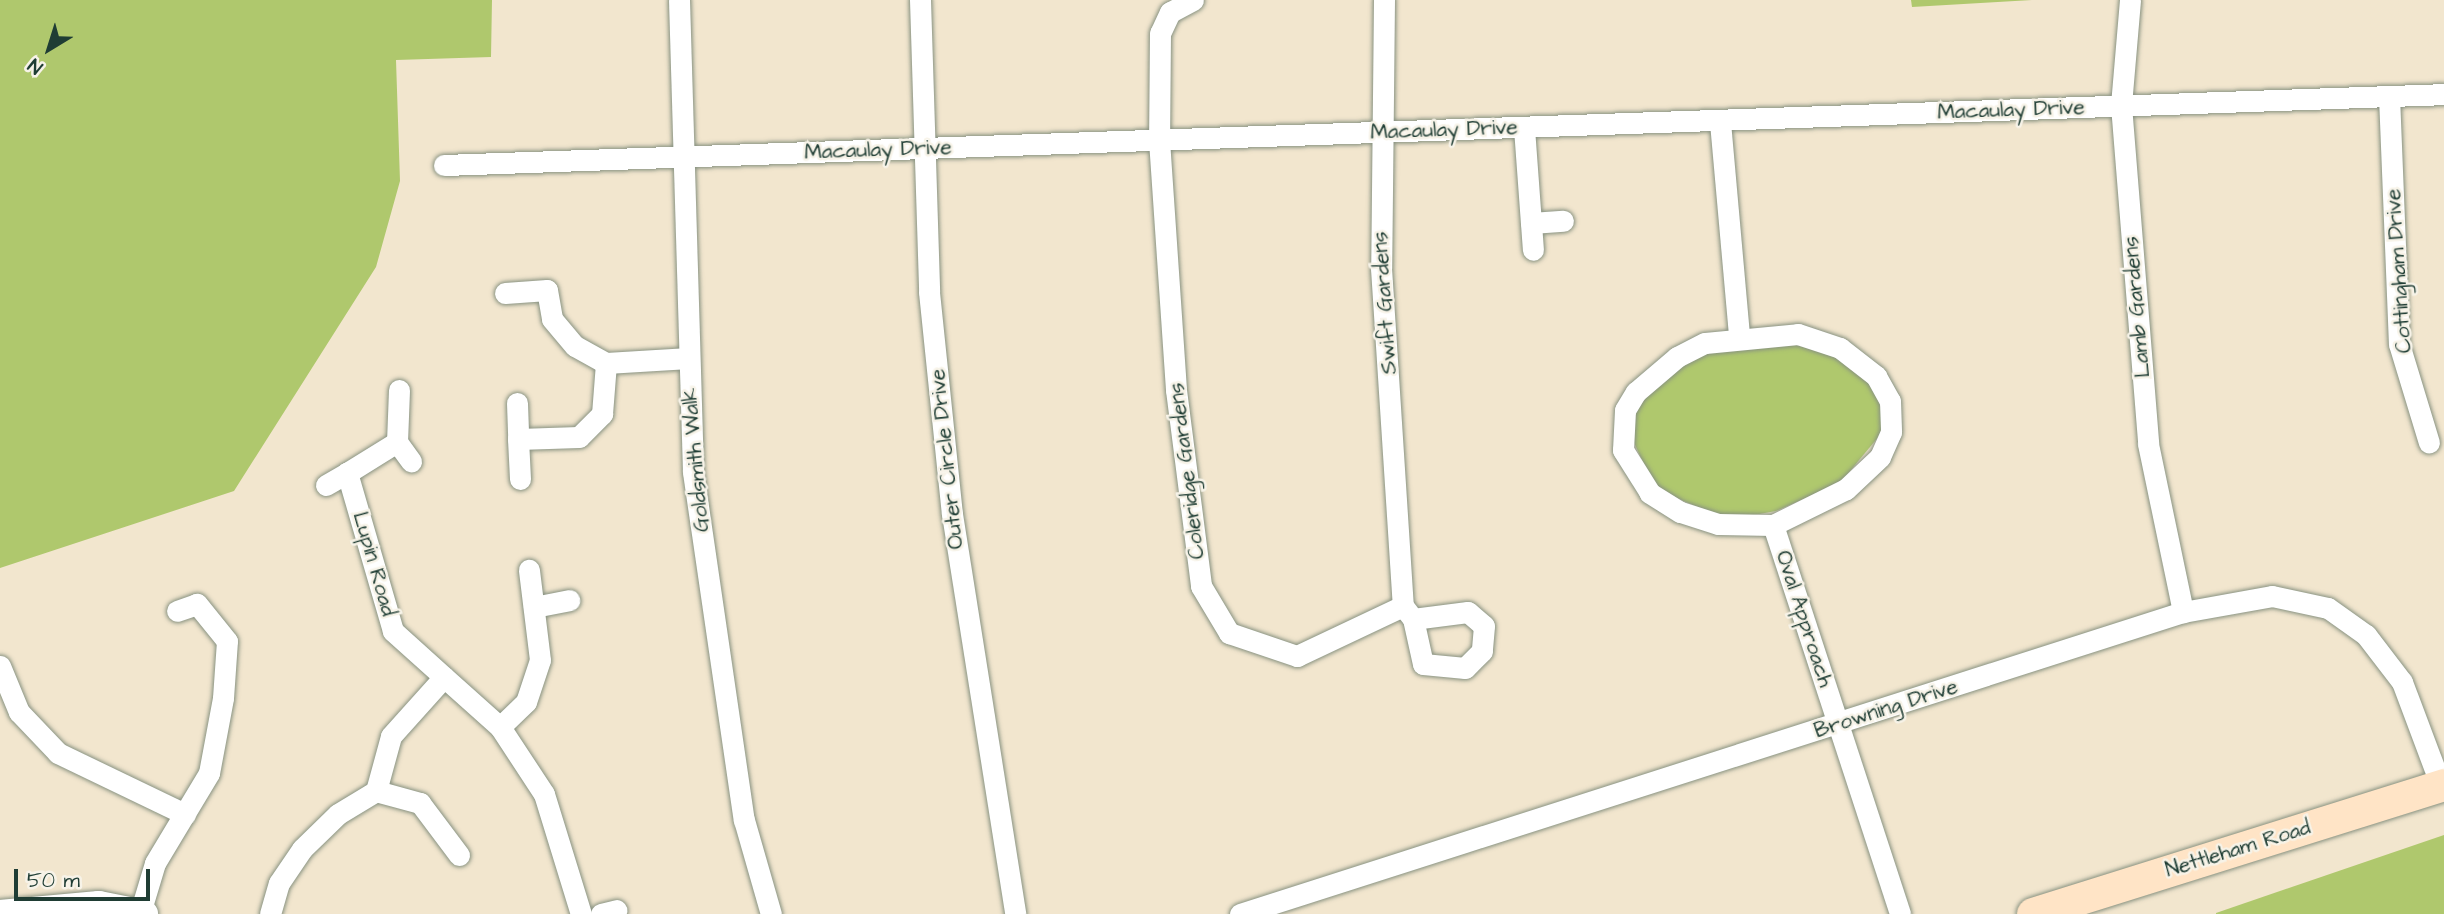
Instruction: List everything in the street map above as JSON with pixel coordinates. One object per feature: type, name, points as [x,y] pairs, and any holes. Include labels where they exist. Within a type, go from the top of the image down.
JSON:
[{"type":"main road","name":"Nettleham Road","points":[[2033,914],[2442,785]]},
{"type":"street","name":"Goldsmith Walk","points":[[679,0],[679,156],[693,472],[742,806],[771,914]]},
{"type":"street","name":"Outer Circle Drive","points":[[920,0],[929,292],[955,542],[1015,914]]},
{"type":"street","name":"Coleridge Gardens","points":[[1193,0],[1170,12],[1160,33],[1158,140],[1176,390],[1201,586],[1229,633],[1297,656],[1379,621],[1408,613]]},
{"type":"street","name":"Swift Gardens","points":[[1384,0],[1378,131],[1408,613]]},
{"type":"street","name":"Lamb Gardens","points":[[2130,0],[2121,105],[2148,444],[2183,612]]},
{"type":"street","name":"Macaulay Drive","points":[[444,165],[1378,131],[1720,122],[2444,94]]},
{"type":"street","name":"Cottingham Drive","points":[[2389,96],[2399,344],[2428,443]]},
{"type":"street","points":[[1720,122],[1739,335]]},
{"type":"street","points":[[1524,128],[1533,250]]},
{"type":"street","points":[[1531,223],[1563,221]]},
{"type":"street","points":[[505,293],[547,290],[552,319],[575,346],[606,363],[689,358]]},
{"type":"street","points":[[1798,334],[1840,348],[1877,376],[1890,401],[1891,432],[1880,457],[1846,489],[1773,525],[1718,524],[1680,512],[1650,493],[1623,450],[1625,411],[1636,392],[1676,357],[1739,335],[1798,334]]},
{"type":"street","points":[[518,439],[579,436],[602,414],[606,363]]},
{"type":"street","points":[[326,485],[397,442],[402,422],[398,390]]},
{"type":"street","points":[[517,403],[520,479]]},
{"type":"street","points":[[397,442],[411,461]]},
{"type":"street","name":"Lupin Road","points":[[347,472],[393,631],[500,727],[558,824],[581,914]]},
{"type":"street","name":"Oval Approach","points":[[1773,525],[1900,914]]},
{"type":"street","points":[[500,727],[526,702],[540,660],[529,570]]},
{"type":"street","points":[[7,913],[99,905],[142,913],[155,863],[209,773],[227,641],[200,594],[177,611]]},
{"type":"street","name":"Browning Drive","points":[[1240,914],[2183,612],[2272,596],[2299,598],[2348,620],[2398,676],[2442,785]]},
{"type":"street","points":[[534,607],[569,600]]},
{"type":"street","points":[[8,662],[19,712],[58,753],[185,814]]},
{"type":"street","points":[[270,914],[279,883],[302,849],[338,814],[376,791],[391,736],[444,677]]},
{"type":"street","points":[[376,791],[420,803],[459,855]]},
{"type":"green space","points":[[0,0],[492,0],[491,57],[396,60],[400,181],[376,267],[234,491],[0,568]]},
{"type":"green space","points":[[1911,0],[2032,0],[1912,7]]},
{"type":"green space","points":[[1796,345],[1838,357],[1874,385],[1883,416],[1880,435],[1840,483],[1776,511],[1748,516],[1717,515],[1655,489],[1632,438],[1636,411],[1655,386],[1682,364],[1711,352]]},
{"type":"green space","points":[[2444,835],[2444,914],[2216,914],[2216,913]]}]
